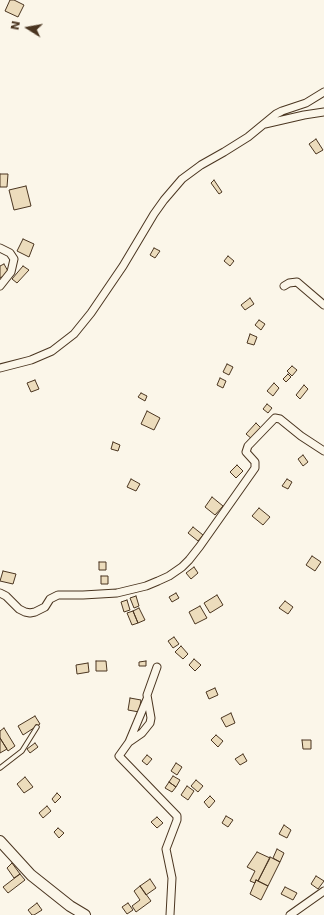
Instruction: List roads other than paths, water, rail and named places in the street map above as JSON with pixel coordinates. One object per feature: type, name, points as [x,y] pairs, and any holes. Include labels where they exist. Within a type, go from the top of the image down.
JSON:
[{"type":"street","points":[[0,368],[31,360],[52,351],[82,326],[123,266],[154,214],[173,189],[191,172],[233,148],[282,111],[306,103],[324,92]]},
{"type":"street","points":[[265,124],[324,112]]},
{"type":"street","points":[[0,248],[10,253],[14,259],[11,272],[0,286]]},
{"type":"street","points":[[284,286],[289,282],[297,282],[324,305]]},
{"type":"street","points":[[0,593],[6,596],[19,609],[30,613],[35,612],[45,606],[50,599],[58,595],[117,593],[146,586],[158,581],[169,576],[182,567],[200,546],[255,468],[255,462],[246,452],[248,446],[275,418],[280,419],[301,436],[324,451]]},
{"type":"street","points":[[129,742],[142,733],[150,723],[151,718],[148,689],[157,667]]},
{"type":"street","points":[[148,699],[129,742],[120,753],[120,758],[177,816],[176,826],[170,836],[166,849],[172,878],[170,915]]},
{"type":"street","points":[[0,841],[31,875],[64,902],[85,915]]},
{"type":"street","points":[[290,915],[324,891]]},
{"type":"lane","points":[[0,768],[22,752],[37,727]]}]
